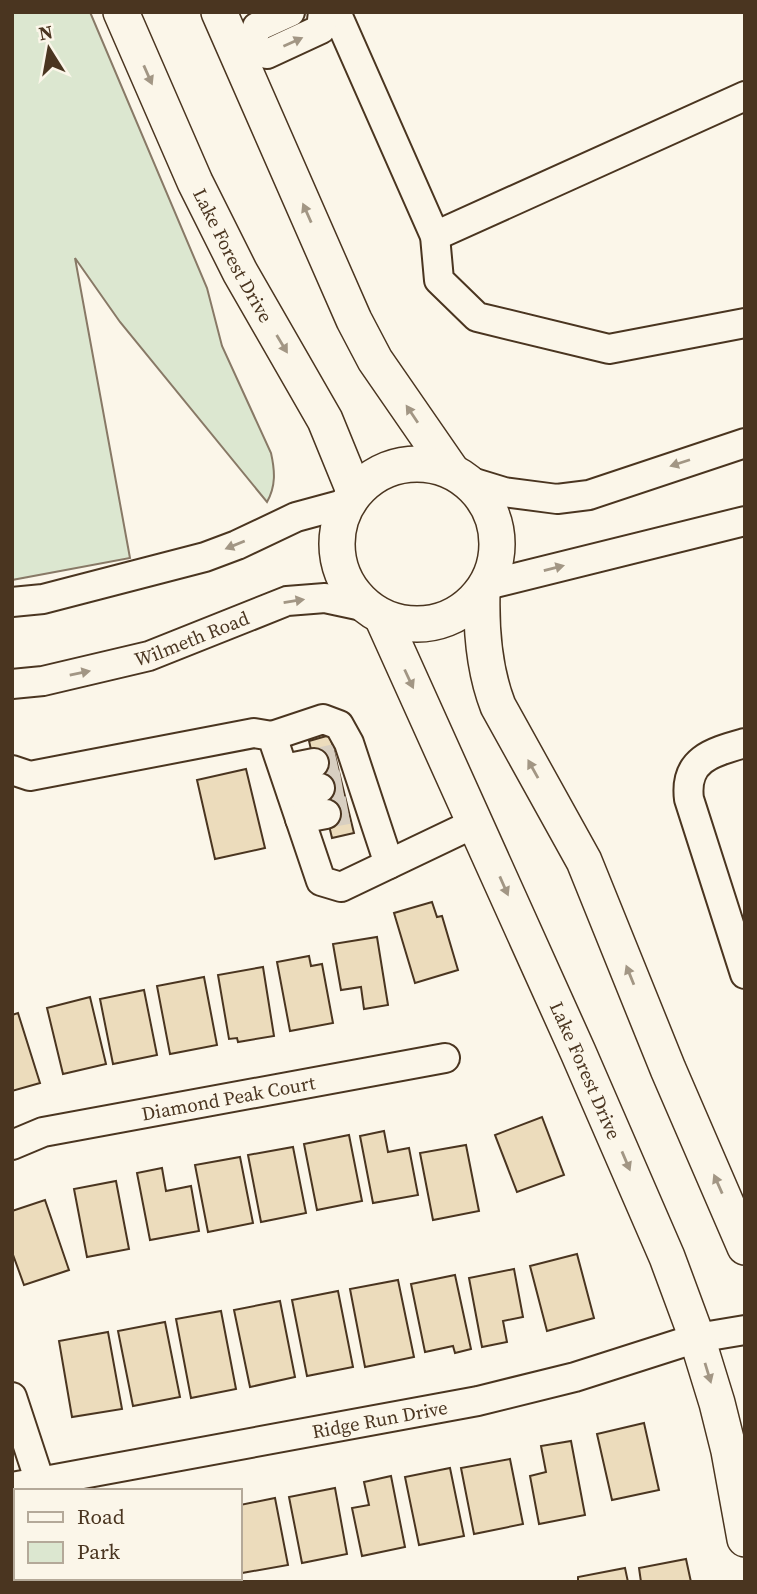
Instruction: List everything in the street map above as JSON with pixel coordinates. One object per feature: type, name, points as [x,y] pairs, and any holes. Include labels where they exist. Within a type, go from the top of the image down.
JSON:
[{"type":"main road","name":"Lake Forest Drive","points":[[121,12],[195,182],[240,272],[325,419],[349,498]]},
{"type":"main road","points":[[219,12],[243,50],[354,320],[375,360],[459,476],[484,502],[495,526],[495,562],[485,589],[482,628],[489,682],[498,705],[584,861],[667,1069],[745,1247]]},
{"type":"main road","points":[[459,476],[417,464],[382,472],[349,498],[338,527],[338,562],[354,595],[374,612],[408,624],[435,623],[452,616],[472,604],[485,589]]},
{"type":"main road","name":"Lake Forest Drive","points":[[374,612],[475,823],[667,1257],[697,1338],[729,1451],[745,1539]]},
{"type":"street","points":[[290,12],[257,27],[243,50],[267,54],[321,29],[323,12]]},
{"type":"street","points":[[336,12],[435,236],[439,280],[477,317],[609,349],[745,323]]},
{"type":"street","points":[[435,236],[745,96]]},
{"type":"street","points":[[459,476],[504,492],[558,499],[589,495],[745,443]]},
{"type":"street","points":[[12,602],[43,599],[205,557],[296,517],[349,498]]},
{"type":"street","points":[[485,589],[745,521]]},
{"type":"street","name":"Wilmeth Road","points":[[12,684],[43,681],[149,656],[287,601],[325,598],[374,612]]},
{"type":"street","points":[[12,771],[30,776],[254,733],[272,736],[323,719],[339,725],[329,786],[321,881],[341,887],[475,823]]},
{"type":"street","points":[[272,736],[329,786],[389,864]]},
{"type":"street","points":[[743,962],[689,799],[688,786],[692,771],[702,760],[717,751],[745,743]]},
{"type":"street","name":"Diamond Peak Court","points":[[12,1145],[43,1132],[446,1058]]},
{"type":"street","name":"Ridge Run Drive","points":[[12,1487],[478,1401],[575,1377],[697,1338],[745,1330]]},
{"type":"street","points":[[12,1397],[40,1482]]},
{"type":"green space","points":[[12,12],[90,12],[207,288],[222,346],[271,453],[274,478],[267,502],[120,322],[75,258],[130,558],[12,580]]},
{"type":"building","points":[[330,735],[354,833],[332,838],[309,741]]},
{"type":"building","points":[[246,769],[265,848],[215,859],[197,780]]},
{"type":"building","points":[[432,902],[437,917],[442,916],[458,970],[415,983],[394,913]]},
{"type":"building","points":[[377,937],[388,1005],[364,1009],[361,987],[341,990],[333,944]]},
{"type":"building","points":[[309,956],[311,966],[322,964],[333,1023],[290,1031],[277,962]]},
{"type":"building","points":[[263,967],[274,1036],[238,1042],[237,1038],[229,1039],[218,975]]},
{"type":"building","points":[[204,977],[217,1045],[170,1054],[157,986]]},
{"type":"building","points":[[144,990],[157,1055],[113,1064],[100,999]]},
{"type":"building","points":[[90,997],[106,1064],[63,1074],[47,1008]]},
{"type":"building","points":[[18,1013],[40,1083],[12,1091],[12,1015]]},
{"type":"building","points":[[542,1117],[564,1175],[517,1192],[495,1135]]},
{"type":"building","points":[[384,1131],[388,1152],[409,1148],[418,1195],[373,1203],[360,1136]]},
{"type":"building","points":[[349,1135],[362,1201],[317,1210],[304,1144]]},
{"type":"building","points":[[466,1145],[479,1211],[433,1220],[420,1153]]},
{"type":"building","points":[[293,1147],[306,1213],[261,1222],[248,1155]]},
{"type":"building","points":[[240,1157],[253,1223],[208,1232],[195,1165]]},
{"type":"building","points":[[162,1168],[166,1191],[191,1186],[199,1231],[150,1240],[137,1173]]},
{"type":"building","points":[[116,1181],[129,1249],[87,1257],[74,1189]]},
{"type":"building","points":[[45,1200],[69,1270],[24,1285],[12,1252],[12,1211]]},
{"type":"building","points":[[577,1254],[594,1318],[547,1331],[530,1266]]},
{"type":"building","points":[[514,1269],[523,1317],[503,1321],[507,1342],[482,1347],[469,1278]]},
{"type":"building","points":[[455,1275],[471,1349],[455,1353],[453,1346],[425,1352],[411,1284]]},
{"type":"building","points":[[398,1280],[414,1357],[365,1367],[350,1289]]},
{"type":"building","points":[[338,1291],[353,1367],[307,1376],[292,1300]]},
{"type":"building","points":[[280,1301],[295,1377],[250,1387],[234,1310]]},
{"type":"building","points":[[221,1311],[236,1389],[191,1398],[176,1319]]},
{"type":"building","points":[[165,1322],[180,1397],[133,1406],[118,1331]]},
{"type":"building","points":[[108,1332],[122,1409],[72,1417],[59,1341]]},
{"type":"building","points":[[644,1423],[659,1490],[612,1500],[597,1434]]},
{"type":"building","points":[[571,1441],[585,1515],[539,1524],[530,1476],[546,1472],[541,1446]]},
{"type":"building","points":[[510,1459],[523,1524],[474,1534],[461,1468]]},
{"type":"building","points":[[450,1468],[464,1536],[419,1545],[405,1477]]},
{"type":"building","points":[[391,1476],[405,1547],[362,1556],[352,1508],[369,1505],[364,1482]]},
{"type":"building","points":[[335,1488],[347,1554],[302,1563],[289,1497]]},
{"type":"building","points":[[275,1498],[288,1565],[242,1573],[242,1505]]},
{"type":"building","points":[[14,1543],[14,1580],[33,1582],[12,1582]]},
{"type":"building","points":[[686,1559],[691,1582],[641,1582],[639,1568]]},
{"type":"building","points":[[625,1568],[628,1582],[578,1582],[578,1577]]},
{"type":"building","points":[[48,1580],[96,1582],[49,1582]]},
{"type":"building","points":[[164,1580],[165,1582],[118,1582]]},
{"type":"building","points":[[184,1580],[223,1580],[213,1582]]},
{"type":"tunnel","points":[[314,763],[336,758]]},
{"type":"tunnel","points":[[320,788],[342,784]]},
{"type":"tunnel","points":[[326,814],[348,810]]}]
